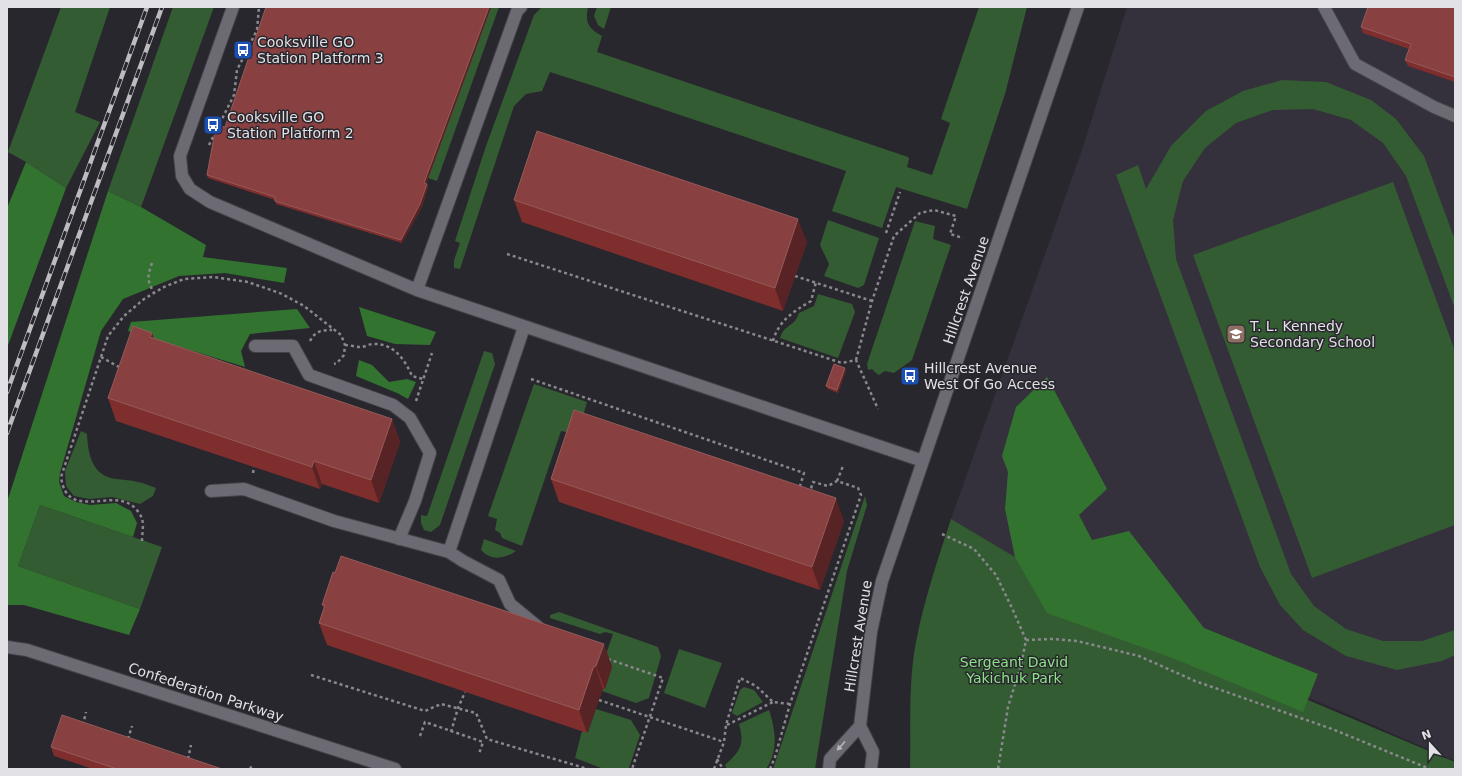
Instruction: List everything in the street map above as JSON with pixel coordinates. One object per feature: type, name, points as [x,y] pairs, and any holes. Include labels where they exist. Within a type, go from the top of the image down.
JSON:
[{"type":"street","points":[[234,7],[180,156],[182,176],[190,188],[210,202],[417,290],[923,461]]},
{"type":"street","points":[[417,290],[517,11],[521,7]]},
{"type":"street","name":"Hillcrest Avenue","points":[[860,726],[871,632],[882,581],[1078,7]]},
{"type":"street","points":[[1324,7],[1355,64],[1434,107],[1455,116]]},
{"type":"street","points":[[449,552],[524,327]]},
{"type":"street","points":[[254,346],[293,346],[309,375],[393,405],[410,418],[430,454],[415,501],[399,539]]},
{"type":"street","points":[[211,491],[244,489],[334,521],[449,552],[499,580],[510,604],[538,627],[551,631]]},
{"type":"street","name":"Confederation Parkway","points":[[7,647],[27,650],[395,769]]},
{"type":"street","points":[[829,769],[830,759],[860,726],[873,752],[871,769]]},
{"type":"path","points":[[209,145],[234,95],[237,70],[257,30],[259,7]]},
{"type":"path","points":[[886,234],[900,192]]},
{"type":"path","points":[[878,408],[856,360],[872,302],[894,236],[920,213],[934,210],[956,216],[950,234],[963,238]]},
{"type":"path","points":[[507,254],[842,363],[856,360]]},
{"type":"path","points":[[152,263],[148,275],[148,282],[154,293]]},
{"type":"path","points":[[795,276],[872,302]]},
{"type":"path","points":[[142,541],[142,518],[133,506],[116,501],[104,500],[91,502],[76,500],[68,495],[62,484],[61,476],[108,336],[124,316],[144,298],[164,287],[184,279],[214,278],[248,282],[282,294],[304,306],[332,330],[341,335],[345,345],[344,355],[337,363],[332,364]]},
{"type":"path","points":[[773,341],[776,329],[792,312],[811,301],[816,282]]},
{"type":"path","points":[[308,344],[313,335],[322,330],[332,330]]},
{"type":"path","points":[[345,345],[361,347],[374,344],[391,348],[399,354],[407,365],[412,376],[423,379]]},
{"type":"path","points":[[410,418],[432,353]]},
{"type":"path","points":[[101,357],[119,367],[117,372]]},
{"type":"path","points":[[840,369],[842,363]]},
{"type":"path","points":[[531,379],[804,473],[798,492]]},
{"type":"path","points":[[809,494],[813,482],[828,486],[837,481],[843,466]]},
{"type":"path","points":[[253,473],[254,467]]},
{"type":"path","points":[[770,769],[775,757],[790,704],[862,495],[858,488],[837,481]]},
{"type":"path","points":[[942,534],[974,549],[996,576],[1026,640],[1021,665],[1008,707],[998,769]]},
{"type":"path","points":[[1026,640],[1053,639],[1077,641],[1139,656],[1195,680],[1332,729],[1430,769]]},
{"type":"path","points":[[603,657],[663,678],[632,769]]},
{"type":"path","points":[[311,675],[425,711],[440,704],[476,713],[487,739],[588,769]]},
{"type":"path","points":[[714,769],[724,742],[726,725],[740,678],[756,686],[773,702]]},
{"type":"path","points":[[451,732],[458,708],[465,692]]},
{"type":"path","points":[[599,700],[724,742]]},
{"type":"path","points":[[726,725],[773,702],[790,704]]},
{"type":"path","points":[[82,730],[86,712]]},
{"type":"path","points":[[420,736],[425,722],[483,742],[479,754]]},
{"type":"path","points":[[123,738],[128,740],[132,726]]},
{"type":"path","points":[[188,760],[191,745]]},
{"type":"path","points":[[182,758],[194,762]]},
{"type":"path","points":[[717,759],[723,769]]},
{"type":"path","points":[[250,769],[252,765]]},
{"type":"shaded area","name":"T. L. Kennedy Secondary School","points":[[1127,7],[1455,7],[1455,761],[1357,718],[1130,625],[951,519],[1082,150]]},
{"type":"green space","points":[[61,7],[110,7],[75,112],[100,122],[66,188],[8,152]]},
{"type":"green space","points":[[173,7],[214,7],[141,207],[108,191]]},
{"type":"green space","points":[[491,7],[499,7],[437,181],[428,178]]},
{"type":"green space","points":[[542,7],[588,7],[587,21],[593,30],[602,36],[597,52],[908,157],[907,167],[932,175],[950,123],[941,119],[979,7],[1027,7],[1005,94],[967,209],[896,187],[882,228],[832,211],[846,171],[550,72],[542,91],[526,94],[514,106],[460,269],[454,268],[454,260],[460,243],[455,241],[486,146],[534,15]]},
{"type":"green space","points":[[597,7],[611,7],[604,29],[598,25],[594,16]]},
{"type":"green space","points":[[1282,80],[1326,82],[1371,100],[1396,119],[1424,156],[1455,240],[1455,309],[1406,176],[1383,143],[1351,120],[1313,109],[1273,110],[1236,123],[1205,148],[1183,181],[1173,220],[1176,259],[1291,574],[1314,606],[1346,629],[1383,641],[1422,641],[1455,630],[1455,655],[1442,661],[1397,670],[1346,656],[1303,630],[1280,605],[1260,567],[1116,175],[1138,165],[1146,189],[1171,146],[1206,111],[1243,91]]},
{"type":"green space","points":[[26,162],[66,188],[7,348],[7,208]]},
{"type":"green space","points":[[1393,182],[1455,351],[1455,525],[1312,578],[1193,255]]},
{"type":"green space","points":[[108,191],[141,207],[206,245],[203,257],[287,268],[284,283],[225,273],[179,276],[123,299],[101,331],[60,473],[59,482],[64,496],[76,502],[90,505],[116,503],[131,511],[137,523],[133,537],[40,505],[18,566],[140,609],[129,635],[24,605],[7,605],[7,502]]},
{"type":"green space","points":[[828,220],[879,238],[864,285],[858,288],[824,276],[829,264],[820,245]]},
{"type":"green space","points":[[915,221],[935,226],[933,239],[951,245],[912,360],[894,373],[885,371],[879,375],[872,369],[868,370],[867,364]]},
{"type":"green space","points":[[818,294],[852,304],[855,312],[838,358],[780,338],[784,330],[795,321],[799,313],[814,306]]},
{"type":"green space","points":[[359,307],[436,332],[430,345],[395,344],[367,336]]},
{"type":"green space","points":[[297,309],[310,328],[250,334],[241,351],[245,367],[128,331],[131,322]]},
{"type":"green space","points":[[484,351],[492,353],[495,364],[440,525],[431,532],[424,530],[421,523],[421,515],[427,516]]},
{"type":"green space","points":[[359,360],[372,365],[389,382],[407,379],[416,382],[408,399],[356,376]]},
{"type":"green space","points":[[1047,377],[1107,489],[1079,515],[1092,540],[1129,531],[1204,628],[1318,674],[1303,712],[1175,659],[1047,613],[1015,557],[1005,509],[1008,472],[1002,456],[1016,407]]},
{"type":"green space","points":[[534,384],[587,402],[578,434],[561,431],[522,546],[502,538],[500,533],[495,530],[497,519],[488,516]]},
{"type":"green space","points":[[81,431],[87,434],[90,456],[101,474],[116,479],[135,481],[156,488],[153,496],[140,504],[112,497],[89,499],[74,496],[66,486],[65,471]]},
{"type":"green space","points":[[865,496],[867,505],[847,571],[815,769],[773,769]]},
{"type":"green space","points":[[40,505],[162,547],[140,609],[18,566]]},
{"type":"green space","name":"Sergeant David Yakichuk Park","points":[[951,519],[1130,625],[1455,762],[1455,769],[910,769],[910,705],[913,658],[927,595]]},
{"type":"green space","points":[[484,539],[516,551],[507,556],[498,558],[489,556],[481,550]]},
{"type":"green space","points":[[559,612],[658,647],[661,656],[649,698],[636,703],[602,691],[605,689],[612,667],[603,663],[613,634],[605,632],[600,634],[550,618],[550,615]]},
{"type":"green space","points":[[679,649],[722,663],[705,708],[664,693]]},
{"type":"green space","points":[[744,687],[754,690],[763,702],[737,716],[732,713],[740,690]]},
{"type":"green space","points":[[596,709],[631,720],[640,735],[629,768],[604,769],[575,758],[582,731],[588,732]]},
{"type":"green space","points":[[769,710],[775,740],[773,755],[766,769],[727,769],[725,765],[740,747],[741,731],[739,724]]},
{"type":"building","points":[[266,7],[489,7],[424,183],[427,184],[420,204],[401,240],[275,201],[275,197],[207,175],[216,126],[225,127]]},
{"type":"building","points":[[1368,7],[1455,7],[1455,77],[1405,60],[1411,44],[1361,27]]},
{"type":"building","points":[[537,131],[798,219],[775,288],[514,200]]},
{"type":"building","points":[[133,326],[152,333],[150,337],[392,419],[371,480],[314,461],[312,467],[108,398]]},
{"type":"building","points":[[834,364],[845,368],[837,390],[826,386]]},
{"type":"building","points":[[574,410],[836,498],[812,567],[551,479]]},
{"type":"building","points":[[341,556],[604,644],[596,666],[593,668],[579,710],[319,623],[325,605],[322,605],[333,572],[335,573]]},
{"type":"building","points":[[62,715],[222,769],[117,769],[51,747]]},
{"type":"railway","points":[[7,392],[147,7]]},
{"type":"railway","points":[[7,433],[162,7]]},
{"type":"place","name":"Cooksville GO Station Platform 3","points":[[243,50]]},
{"type":"place","name":"Cooksville GO Station Platform 2","points":[[213,125]]},
{"type":"place","name":"T. L. Kennedy Secondary School","points":[[1236,334]]},
{"type":"place","name":"Hillcrest Avenue West Of Go Access","points":[[910,376]]}]
